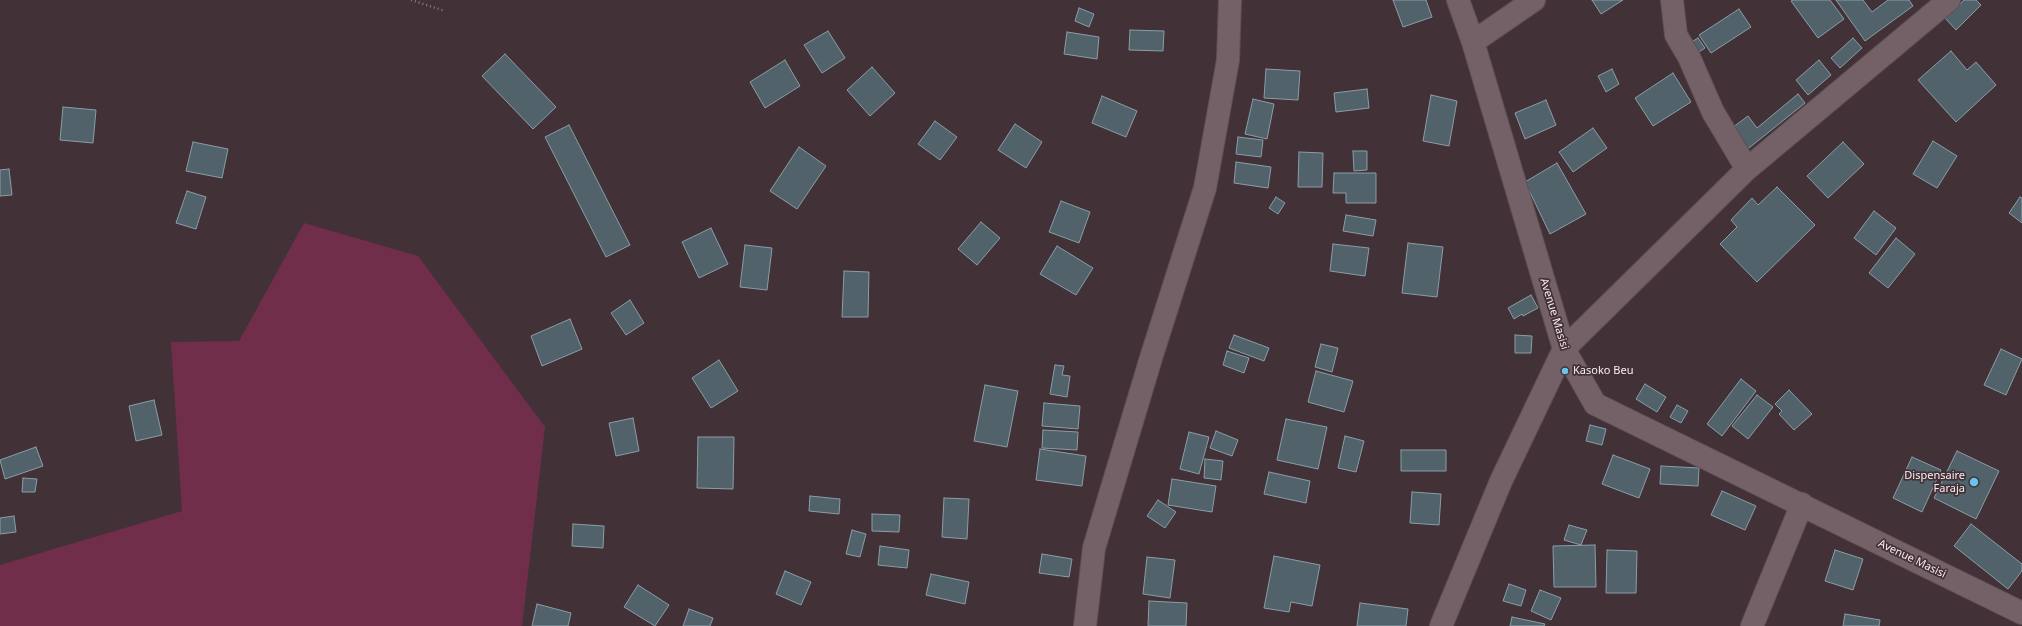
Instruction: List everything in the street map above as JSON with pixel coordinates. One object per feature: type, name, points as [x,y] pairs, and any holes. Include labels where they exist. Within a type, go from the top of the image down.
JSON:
[{"type":"street","points":[[1085,626],[1094,548],[1150,358],[1205,188],[1228,60],[1230,0]]},
{"type":"street","name":"Avenue Masisi","points":[[1458,0],[1473,42],[1564,349],[1595,404],[2022,613]]},
{"type":"street","points":[[1473,42],[1534,0]]},
{"type":"street","points":[[1672,0],[1676,35],[1689,57],[1713,112],[1747,170]]},
{"type":"street","points":[[1442,626],[1501,482],[1564,349],[1747,170],[1949,0]]},
{"type":"street","points":[[1752,626],[1802,504]]},
{"type":"path","points":[[411,0],[445,11]]},
{"type":"shaded area","points":[[304,223],[418,256],[545,427],[522,626],[0,626],[0,565],[182,511],[171,342],[239,341]]},
{"type":"building","points":[[1393,0],[1426,0],[1432,17],[1403,27]]},
{"type":"building","points":[[1592,0],[1623,0],[1601,14]]},
{"type":"building","points":[[1830,0],[1844,19],[1818,38],[1791,1]]},
{"type":"building","points":[[1836,0],[1863,0],[1872,12],[1888,0],[1909,0],[1913,6],[1865,41]]},
{"type":"building","points":[[1964,0],[1976,0],[1981,5],[1956,30],[1945,18]]},
{"type":"building","points":[[1079,8],[1094,14],[1089,27],[1075,21]]},
{"type":"building","points":[[1739,9],[1751,27],[1711,53],[1699,35]]},
{"type":"building","points":[[1130,30],[1164,31],[1163,51],[1129,50]]},
{"type":"building","points":[[828,31],[845,58],[822,73],[804,45]]},
{"type":"building","points":[[1067,32],[1099,37],[1097,59],[1064,54]]},
{"type":"building","points":[[1698,38],[1705,48],[1693,56],[1687,45]]},
{"type":"building","points":[[1853,38],[1862,48],[1840,68],[1831,58]]},
{"type":"building","points":[[1951,51],[1967,70],[1976,62],[1996,85],[1956,122],[1918,80]]},
{"type":"building","points":[[505,54],[556,107],[533,129],[482,76]]},
{"type":"building","points":[[785,60],[800,86],[765,108],[750,82]]},
{"type":"building","points":[[1819,60],[1831,75],[1808,95],[1796,80]]},
{"type":"building","points":[[872,67],[895,93],[870,116],[847,90]]},
{"type":"building","points":[[1266,69],[1300,71],[1298,100],[1264,98]]},
{"type":"building","points":[[1612,69],[1619,84],[1606,92],[1598,76]]},
{"type":"building","points":[[1673,73],[1691,102],[1653,126],[1635,98]]},
{"type":"building","points":[[1367,89],[1369,108],[1336,112],[1334,93]]},
{"type":"building","points":[[1798,94],[1805,103],[1744,152],[1728,131],[1748,116],[1757,128]]},
{"type":"building","points":[[1431,95],[1457,101],[1449,146],[1423,141]]},
{"type":"building","points":[[1102,96],[1137,111],[1126,137],[1092,123]]},
{"type":"building","points":[[1253,99],[1274,104],[1267,139],[1245,134]]},
{"type":"building","points":[[1546,100],[1556,125],[1525,139],[1515,113]]},
{"type":"building","points":[[63,107],[96,110],[93,143],[60,140]]},
{"type":"building","points":[[935,121],[957,137],[940,160],[918,144]]},
{"type":"building","points":[[1015,124],[1042,142],[1026,168],[998,150]]},
{"type":"building","points":[[569,125],[630,245],[606,257],[545,137]]},
{"type":"building","points":[[1593,128],[1607,148],[1573,172],[1559,152]]},
{"type":"building","points":[[1238,137],[1263,140],[1261,157],[1236,154]]},
{"type":"building","points":[[1933,141],[1957,156],[1937,188],[1913,174]]},
{"type":"building","points":[[193,142],[228,149],[222,178],[186,171]]},
{"type":"building","points":[[1843,142],[1864,164],[1828,198],[1807,176]]},
{"type":"building","points":[[799,147],[826,166],[797,209],[770,191]]},
{"type":"building","points":[[1353,151],[1367,151],[1367,170],[1354,171]]},
{"type":"building","points":[[1299,152],[1323,153],[1322,187],[1298,187]]},
{"type":"building","points":[[1236,162],[1271,167],[1268,188],[1234,183]]},
{"type":"building","points":[[1557,163],[1586,214],[1550,234],[1525,182]]},
{"type":"building","points":[[9,169],[12,195],[0,196],[0,170]]},
{"type":"building","points":[[1334,173],[1376,173],[1376,203],[1346,203],[1346,193],[1333,193]]},
{"type":"building","points":[[1777,187],[1815,225],[1757,282],[1720,244],[1737,227],[1731,220],[1752,198],[1758,205]]},
{"type":"building","points":[[187,191],[206,197],[196,229],[176,223]]},
{"type":"building","points":[[1276,197],[1285,203],[1278,214],[1269,208]]},
{"type":"building","points":[[2020,197],[2022,198],[2022,223],[2009,213]]},
{"type":"building","points":[[1061,201],[1090,212],[1079,243],[1049,232]]},
{"type":"building","points":[[1874,211],[1896,228],[1876,255],[1854,238]]},
{"type":"building","points":[[1346,215],[1376,220],[1373,236],[1343,231]]},
{"type":"building","points":[[981,222],[1000,238],[977,265],[958,249]]},
{"type":"building","points":[[711,228],[728,264],[699,278],[682,242]]},
{"type":"building","points":[[1896,238],[1915,254],[1888,288],[1869,273]]},
{"type":"building","points":[[1408,243],[1443,247],[1437,297],[1402,293]]},
{"type":"building","points":[[1333,244],[1369,248],[1365,276],[1330,271]]},
{"type":"building","points":[[745,245],[772,248],[767,290],[740,287]]},
{"type":"building","points":[[1057,246],[1093,268],[1076,295],[1040,274]]},
{"type":"building","points":[[844,271],[869,272],[868,317],[842,317]]},
{"type":"building","points":[[1531,295],[1538,308],[1523,316],[1522,314],[1514,319],[1508,308]]},
{"type":"building","points":[[630,300],[644,323],[626,335],[611,313]]},
{"type":"building","points":[[570,319],[582,349],[542,366],[531,336]]},
{"type":"building","points":[[1234,335],[1269,348],[1264,361],[1229,348]]},
{"type":"building","points":[[1515,335],[1532,336],[1531,353],[1515,353]]},
{"type":"building","points":[[1321,344],[1338,348],[1332,372],[1315,367]]},
{"type":"building","points":[[2001,349],[2022,359],[2006,395],[1984,385]]},
{"type":"building","points":[[1227,351],[1249,358],[1244,373],[1223,365]]},
{"type":"building","points":[[719,360],[738,391],[711,408],[692,378]]},
{"type":"building","points":[[1055,365],[1064,366],[1062,375],[1070,376],[1067,397],[1050,394]]},
{"type":"building","points":[[1316,371],[1353,381],[1344,412],[1308,402]]},
{"type":"building","points":[[1741,379],[1756,391],[1722,436],[1707,424]]},
{"type":"building","points":[[1645,384],[1666,397],[1657,412],[1636,399]]},
{"type":"building","points":[[985,385],[1018,391],[1007,447],[974,441]]},
{"type":"building","points":[[1789,390],[1812,414],[1794,430],[1779,414],[1782,411],[1775,404]]},
{"type":"building","points":[[1757,395],[1773,407],[1748,439],[1732,426]]},
{"type":"building","points":[[154,400],[162,435],[136,441],[129,406]]},
{"type":"building","points":[[1044,403],[1080,406],[1078,429],[1042,426]]},
{"type":"building","points":[[1677,405],[1688,411],[1681,423],[1670,417]]},
{"type":"building","points":[[633,418],[639,451],[616,456],[609,423]]},
{"type":"building","points":[[1286,419],[1327,427],[1318,469],[1277,460]]},
{"type":"building","points":[[1590,425],[1606,429],[1602,445],[1586,441]]},
{"type":"building","points":[[1043,430],[1078,432],[1077,450],[1042,448]]},
{"type":"building","points":[[1216,431],[1238,440],[1232,456],[1210,448]]},
{"type":"building","points":[[1189,432],[1209,437],[1199,474],[1180,469]]},
{"type":"building","points":[[1345,436],[1364,441],[1356,472],[1338,468]]},
{"type":"building","points":[[698,437],[734,437],[733,489],[697,488]]},
{"type":"building","points":[[36,447],[43,466],[5,479],[0,460]]},
{"type":"building","points":[[1040,449],[1086,456],[1082,486],[1036,480]]},
{"type":"building","points":[[1401,450],[1446,450],[1446,471],[1401,471]]},
{"type":"building","points":[[1957,451],[1999,471],[1976,519],[1934,498]]},
{"type":"building","points":[[1613,455],[1650,469],[1639,498],[1602,484]]},
{"type":"building","points":[[1912,457],[1941,470],[1922,512],[1893,498]]},
{"type":"building","points":[[1205,459],[1223,461],[1221,480],[1204,478]]},
{"type":"building","points":[[1661,466],[1699,468],[1698,486],[1660,484]]},
{"type":"building","points":[[1269,472],[1310,481],[1306,503],[1264,494]]},
{"type":"building","points":[[23,478],[37,479],[35,492],[22,492]]},
{"type":"building","points":[[1172,479],[1216,486],[1212,512],[1168,505]]},
{"type":"building","points":[[1722,491],[1756,506],[1745,530],[1711,515]]},
{"type":"building","points":[[1412,492],[1441,494],[1439,525],[1410,523]]},
{"type":"building","points":[[810,496],[840,499],[839,514],[809,511]]},
{"type":"building","points":[[944,498],[969,499],[967,539],[942,537]]},
{"type":"building","points":[[1158,500],[1176,512],[1165,528],[1147,516]]},
{"type":"building","points":[[872,514],[900,515],[899,532],[872,531]]},
{"type":"building","points":[[14,516],[16,532],[0,534],[0,518]]},
{"type":"building","points":[[573,524],[604,526],[603,548],[572,546]]},
{"type":"building","points":[[1971,524],[2022,564],[2022,571],[2008,589],[1954,546]]},
{"type":"building","points":[[1569,525],[1587,530],[1581,545],[1564,540]]},
{"type":"building","points":[[852,530],[866,534],[860,557],[846,554]]},
{"type":"building","points":[[1595,545],[1596,587],[1554,587],[1553,546]]},
{"type":"building","points":[[880,546],[909,550],[907,568],[878,565]]},
{"type":"building","points":[[1607,550],[1637,551],[1636,593],[1606,593]]},
{"type":"building","points":[[1835,550],[1863,559],[1853,590],[1825,581]]},
{"type":"building","points":[[1042,554],[1072,559],[1069,577],[1039,573]]},
{"type":"building","points":[[1274,556],[1320,565],[1312,606],[1291,602],[1289,612],[1264,608]]},
{"type":"building","points":[[1147,557],[1175,560],[1170,598],[1143,594]]},
{"type":"building","points":[[785,571],[811,582],[801,605],[776,594]]},
{"type":"building","points":[[931,574],[969,582],[965,604],[926,595]]},
{"type":"building","points":[[1509,584],[1526,590],[1521,606],[1503,601]]},
{"type":"building","points":[[638,585],[669,605],[655,626],[624,607]]},
{"type":"building","points":[[1540,590],[1561,598],[1551,620],[1531,611]]},
{"type":"building","points":[[1149,601],[1187,603],[1186,626],[1148,626]]},
{"type":"building","points":[[1360,603],[1408,609],[1406,626],[1357,626]]},
{"type":"building","points":[[537,604],[571,613],[568,626],[532,626]]},
{"type":"building","points":[[689,609],[713,618],[710,626],[683,626]]},
{"type":"building","points":[[1845,614],[1880,620],[1879,626],[1843,626]]},
{"type":"building","points":[[1512,617],[1545,624],[1544,626],[1510,626]]},
{"type":"place","name":"Kasoko Beu","points":[[1565,371]]},
{"type":"place","name":"Dispensaire Faraja","points":[[1974,482]]}]
